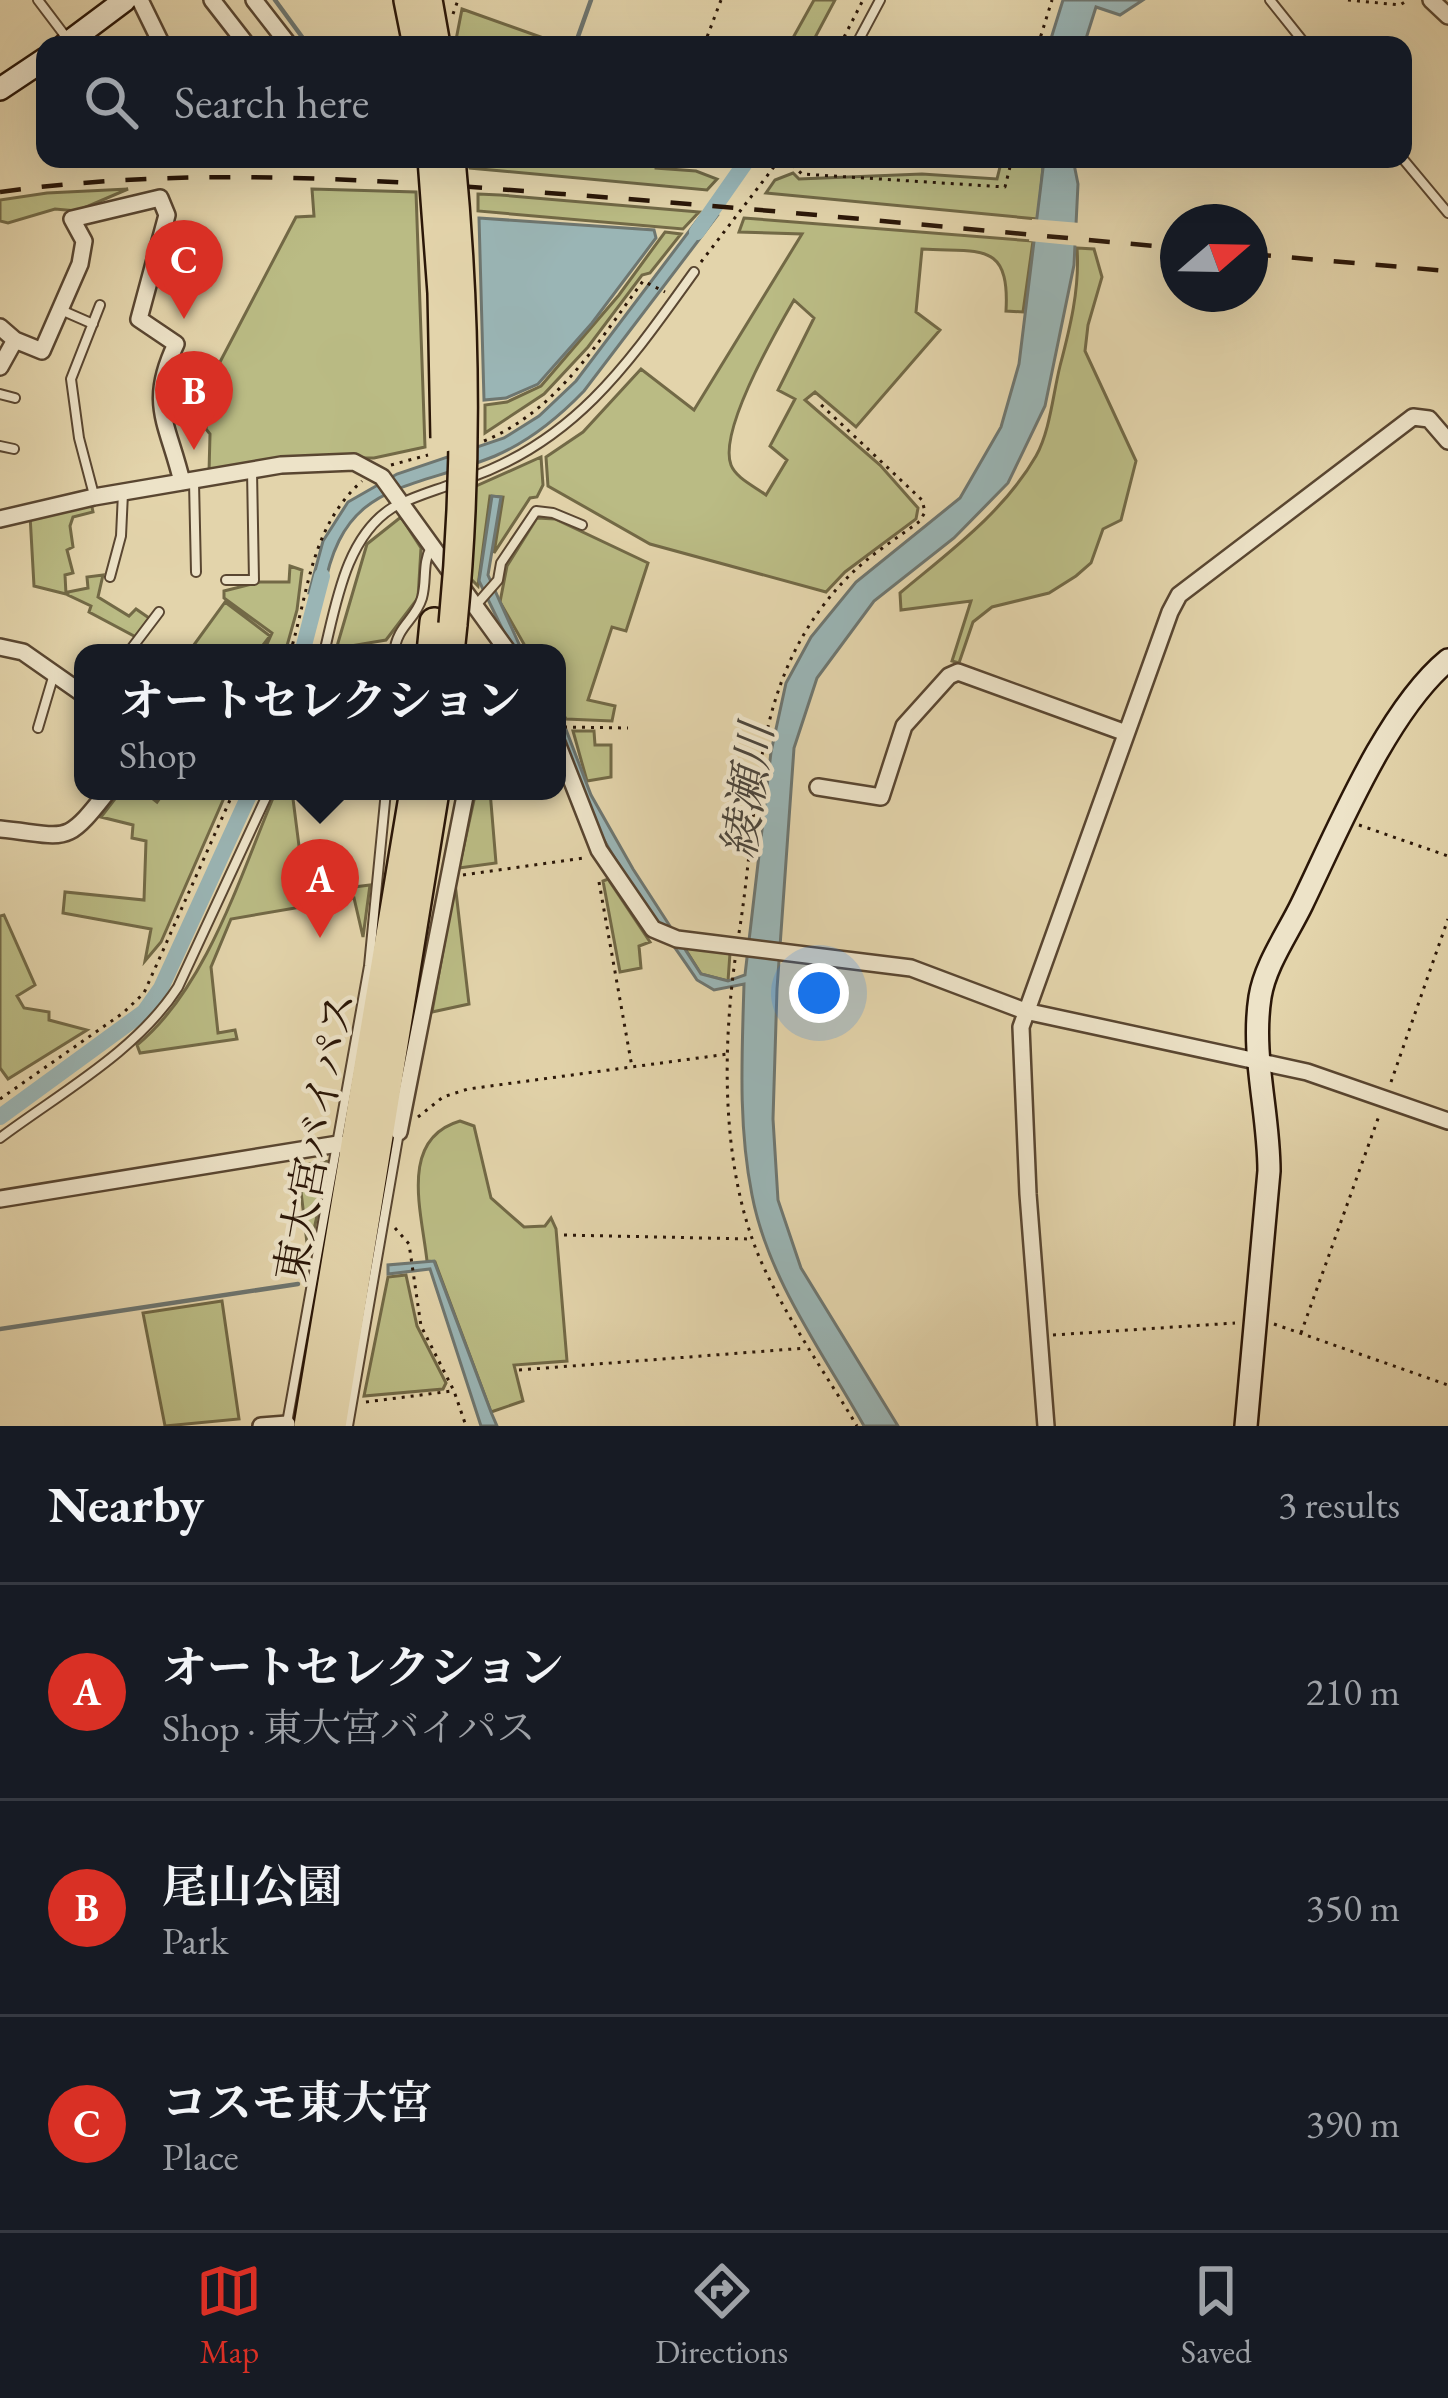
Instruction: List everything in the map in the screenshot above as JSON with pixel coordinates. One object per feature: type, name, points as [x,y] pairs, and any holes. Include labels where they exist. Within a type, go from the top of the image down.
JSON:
[{"type":"highway","points":[[404,0],[414,36]]},
{"type":"highway","points":[[428,0],[440,36]]},
{"type":"highway","points":[[434,168],[442,293],[443,623],[448,644]]},
{"type":"highway","points":[[435,644],[460,541],[464,372],[452,168]]},
{"type":"highway","name":"東大宮バイパス","points":[[332,1426],[412,800]]},
{"type":"highway","name":"東大宮バイパス","points":[[294,1425],[368,1139],[433,800]]},
{"type":"street","points":[[77,36],[125,0]]},
{"type":"street","points":[[140,0],[158,36]]},
{"type":"street","points":[[212,0],[240,36]]},
{"type":"street","points":[[254,0],[282,36]]},
{"type":"street","points":[[1431,0],[1448,16]]},
{"type":"street","points":[[0,89],[36,65]]},
{"type":"street","points":[[0,328],[42,351],[80,264],[84,242],[72,219],[160,198],[167,215],[139,320],[176,344],[163,372],[160,408],[188,481]]},
{"type":"street","points":[[0,368],[15,340]]},
{"type":"street","points":[[1046,1426],[1021,1027],[1179,595],[1413,417],[1429,419],[1448,441]]},
{"type":"street","points":[[0,519],[94,496],[281,465],[354,463],[384,472],[398,501],[478,601],[504,644]]},
{"type":"street","points":[[496,644],[499,635]]},
{"type":"street","points":[[0,647],[23,652],[74,688]]},
{"type":"street","points":[[1246,1426],[1269,1171],[1269,1134],[1256,1061],[1260,993],[1403,709],[1448,660]]},
{"type":"street","points":[[818,787],[880,797],[904,725],[958,672],[1126,734]]},
{"type":"street","points":[[566,765],[605,858],[653,929],[662,934],[911,968],[1025,1011],[1307,1072],[1448,1121]]},
{"type":"street","points":[[0,829],[64,836],[77,830],[102,800]]},
{"type":"street","points":[[0,1199],[368,1139],[449,877],[464,800]]},
{"type":"street","points":[[261,1426],[294,1425]]},
{"type":"lane","points":[[38,0],[63,36]]},
{"type":"lane","points":[[404,0],[407,36]]},
{"type":"lane","points":[[439,0],[441,36]]},
{"type":"lane","points":[[861,36],[880,0]]},
{"type":"lane","points":[[1270,0],[1299,36]]},
{"type":"lane","points":[[1410,168],[1448,212]]},
{"type":"lane","points":[[327,644],[358,543],[371,524],[398,501],[505,466],[545,443],[610,384],[694,272]]},
{"type":"lane","points":[[94,496],[71,379],[100,305]]},
{"type":"lane","points":[[61,310],[92,324]]},
{"type":"lane","points":[[0,394],[15,398]]},
{"type":"lane","points":[[0,446],[14,448]]},
{"type":"lane","points":[[226,580],[254,580],[252,470]]},
{"type":"lane","points":[[188,481],[196,572]]},
{"type":"lane","points":[[110,578],[121,536],[123,492]]},
{"type":"lane","points":[[478,601],[498,580],[501,563],[536,511],[581,525]]},
{"type":"lane","points":[[396,644],[401,627],[422,598],[425,559],[431,548]]},
{"type":"lane","points":[[135,644],[159,612]]},
{"type":"lane","points":[[38,728],[54,674]]},
{"type":"lane","points":[[0,1138],[163,1011],[264,800]]},
{"type":"lane","points":[[349,1426],[385,1217],[368,1139],[369,966],[385,800]]},
{"type":"path","points":[[707,36],[721,0]]},
{"type":"path","points":[[845,36],[863,0]]},
{"type":"path","points":[[1042,36],[1052,0]]},
{"type":"path","points":[[1348,0],[1385,5],[1408,0]]},
{"type":"path","points":[[694,272],[776,168]]},
{"type":"path","points":[[794,168],[802,174],[1005,188],[1010,168]]},
{"type":"path","points":[[480,442],[502,434],[539,408],[577,371],[643,281],[662,290]]},
{"type":"path","points":[[736,945],[764,737],[791,652],[822,605],[850,574],[925,512],[922,500],[817,401]]},
{"type":"path","points":[[384,472],[429,454]]},
{"type":"path","points":[[292,644],[314,550],[329,519],[363,480]]},
{"type":"path","points":[[566,727],[628,728]]},
{"type":"path","points":[[0,1099],[123,1013],[144,993],[230,800]]},
{"type":"path","points":[[1344,819],[1448,856]]},
{"type":"path","points":[[449,877],[605,858]]},
{"type":"path","points":[[605,858],[598,874],[632,1069]]},
{"type":"path","points":[[1301,1333],[1448,919]]},
{"type":"path","points":[[732,979],[736,1172],[753,1239],[780,1299],[857,1426]]},
{"type":"path","points":[[368,1139],[443,1097],[468,1089],[730,1053]]},
{"type":"path","points":[[385,1217],[409,1244],[422,1326],[466,1426]]},
{"type":"path","points":[[564,1234],[753,1239]]},
{"type":"path","points":[[519,1370],[808,1348]]},
{"type":"path","points":[[352,1404],[454,1390]]},
{"type":"green space","points":[[814,0],[835,0],[816,36],[794,36]]},
{"type":"green space","points":[[462,9],[538,36],[457,36]]},
{"type":"green space","points":[[470,168],[696,171],[717,179],[707,190]]},
{"type":"green space","points":[[1000,168],[1043,168],[1038,219],[766,193],[775,180],[793,173],[799,179],[922,174],[997,179]]},
{"type":"green space","points":[[128,189],[77,211],[55,209],[8,223],[0,221],[0,200]]},
{"type":"green space","points":[[312,189],[416,192],[425,447],[374,458],[283,458],[209,473],[210,434],[206,429],[211,365],[220,362],[296,217],[314,216]]},
{"type":"green space","points":[[478,194],[699,212],[683,229],[478,211]]},
{"type":"green space","points":[[744,218],[1033,241],[1023,312],[1006,311],[1003,272],[987,255],[922,249],[916,312],[940,330],[856,427],[815,392],[805,400],[880,465],[918,508],[916,519],[826,592],[650,544],[548,486],[546,457],[583,432],[641,369],[694,410],[802,234],[739,232]],"holes":[[[794,300],[814,318],[778,390],[795,399],[770,446],[787,460],[766,495],[733,470],[729,449],[733,429],[751,381]]]},
{"type":"green space","points":[[665,232],[681,234],[650,273],[642,275],[588,347],[544,394],[485,433],[485,405],[507,402],[541,386],[619,295]]},
{"type":"green space","points":[[1077,248],[1094,249],[1102,277],[1085,351],[1136,461],[1121,520],[1103,529],[1091,563],[1076,576],[1049,593],[992,607],[973,622],[959,663],[952,661],[971,601],[901,610],[900,593],[992,513],[1036,456],[1071,323]]},
{"type":"green space","points":[[541,457],[543,485],[494,553],[503,497],[490,496],[478,586],[469,577],[474,487]]},
{"type":"green space","points":[[91,502],[93,512],[73,517],[70,526],[73,547],[67,550],[73,573],[65,575],[66,594],[34,586],[30,515]]},
{"type":"green space","points":[[401,517],[421,548],[418,598],[386,640],[338,644],[367,544]]},
{"type":"green space","points":[[537,518],[555,519],[648,563],[626,631],[612,627],[588,700],[615,706],[612,721],[566,719],[566,644],[524,644],[500,602],[507,566]]},
{"type":"green space","points":[[290,566],[302,570],[288,644],[267,644],[272,633],[224,598],[224,591],[260,582],[289,582]]},
{"type":"green space","points":[[103,575],[98,597],[129,616],[136,609],[149,618],[136,637],[68,595],[88,588],[87,577]]},
{"type":"green space","points":[[225,602],[270,636],[264,644],[195,644]]},
{"type":"green space","points":[[573,731],[594,731],[595,745],[611,745],[611,777],[587,781]]},
{"type":"green space","points":[[114,800],[223,800],[161,942],[145,961],[151,929],[63,913],[65,892],[144,900],[146,841],[132,838],[133,825],[101,817]]},
{"type":"green space","points":[[272,800],[293,800],[305,893],[370,885],[363,937],[354,898],[231,919],[211,967],[218,1033],[235,1030],[237,1039],[140,1053],[137,1045],[162,1021],[203,961]]},
{"type":"green space","points":[[474,800],[491,800],[496,863],[459,868]]},
{"type":"green space","points":[[608,879],[650,942],[639,946],[641,968],[620,972],[603,881]]},
{"type":"green space","points":[[455,883],[469,1004],[432,1012]]},
{"type":"green space","points":[[4,915],[35,985],[17,996],[24,1008],[49,1012],[49,1020],[87,1030],[8,1079],[0,1068],[0,916]]},
{"type":"green space","points":[[684,947],[730,953],[728,981],[701,974]]},
{"type":"green space","points":[[460,1121],[474,1126],[491,1198],[524,1227],[545,1226],[551,1218],[556,1229],[567,1361],[514,1365],[523,1401],[491,1412],[435,1262],[427,1261],[419,1200],[421,1161],[428,1144],[441,1130]]},
{"type":"green space","points":[[329,1161],[311,1243],[307,1243],[298,1166]]},
{"type":"green space","points":[[406,1275],[417,1326],[446,1383],[443,1389],[364,1396],[388,1277]]},
{"type":"green space","points":[[222,1301],[239,1419],[165,1426],[143,1313]]},
{"type":"water","points":[[1063,0],[1143,0],[1120,15],[1096,7],[1087,36],[1052,36]]},
{"type":"water","points":[[1043,168],[1075,168],[1074,265],[1045,406],[1008,483],[954,538],[874,601],[817,678],[794,748],[777,989],[773,1119],[778,1200],[801,1268],[898,1426],[864,1426],[799,1315],[760,1226],[743,1116],[744,984],[714,990],[697,980],[589,812],[566,756],[566,730],[591,795],[701,974],[728,981],[745,975],[771,752],[786,683],[811,637],[856,582],[960,498],[1001,427],[1019,364]]},
{"type":"water","points":[[702,214],[717,216],[574,401],[508,450],[407,485],[363,510],[346,529],[332,557],[323,594],[309,593],[323,541],[348,502],[397,474],[504,438],[539,416],[576,381]]},
{"type":"water","points":[[479,218],[654,230],[656,238],[592,323],[538,384],[506,398],[484,400]]},
{"type":"water","points":[[492,496],[501,497],[488,575],[519,644],[510,644],[479,581]]},
{"type":"water","points":[[434,1261],[497,1426],[481,1426],[430,1269],[388,1274],[388,1265]]},
{"type":"pier","points":[[1032,219],[1080,223],[1080,246],[1029,241]]},
{"type":"waterway","points":[[275,0],[301,36]]},
{"type":"waterway","points":[[578,36],[591,0]]},
{"type":"waterway","points":[[697,232],[742,168]]},
{"type":"waterway","points":[[304,644],[322,576]]},
{"type":"waterway","points":[[0,1117],[144,1012],[161,988],[247,800]]},
{"type":"waterway","points":[[0,1329],[298,1284]]},
{"type":"railway","points":[[0,192],[141,179],[351,180],[716,206],[1160,246]]},
{"type":"railway","points":[[1268,256],[1448,271]]},
{"type":"place","name":"コスモ東大宮","points":[[184,319]]},
{"type":"place","name":"尾山公園","points":[[194,450]]},
{"type":"place","name":"オートセレクション","points":[[320,938]]},
{"type":"water label","name":"綾瀬川","points":[[747,791]]}]
